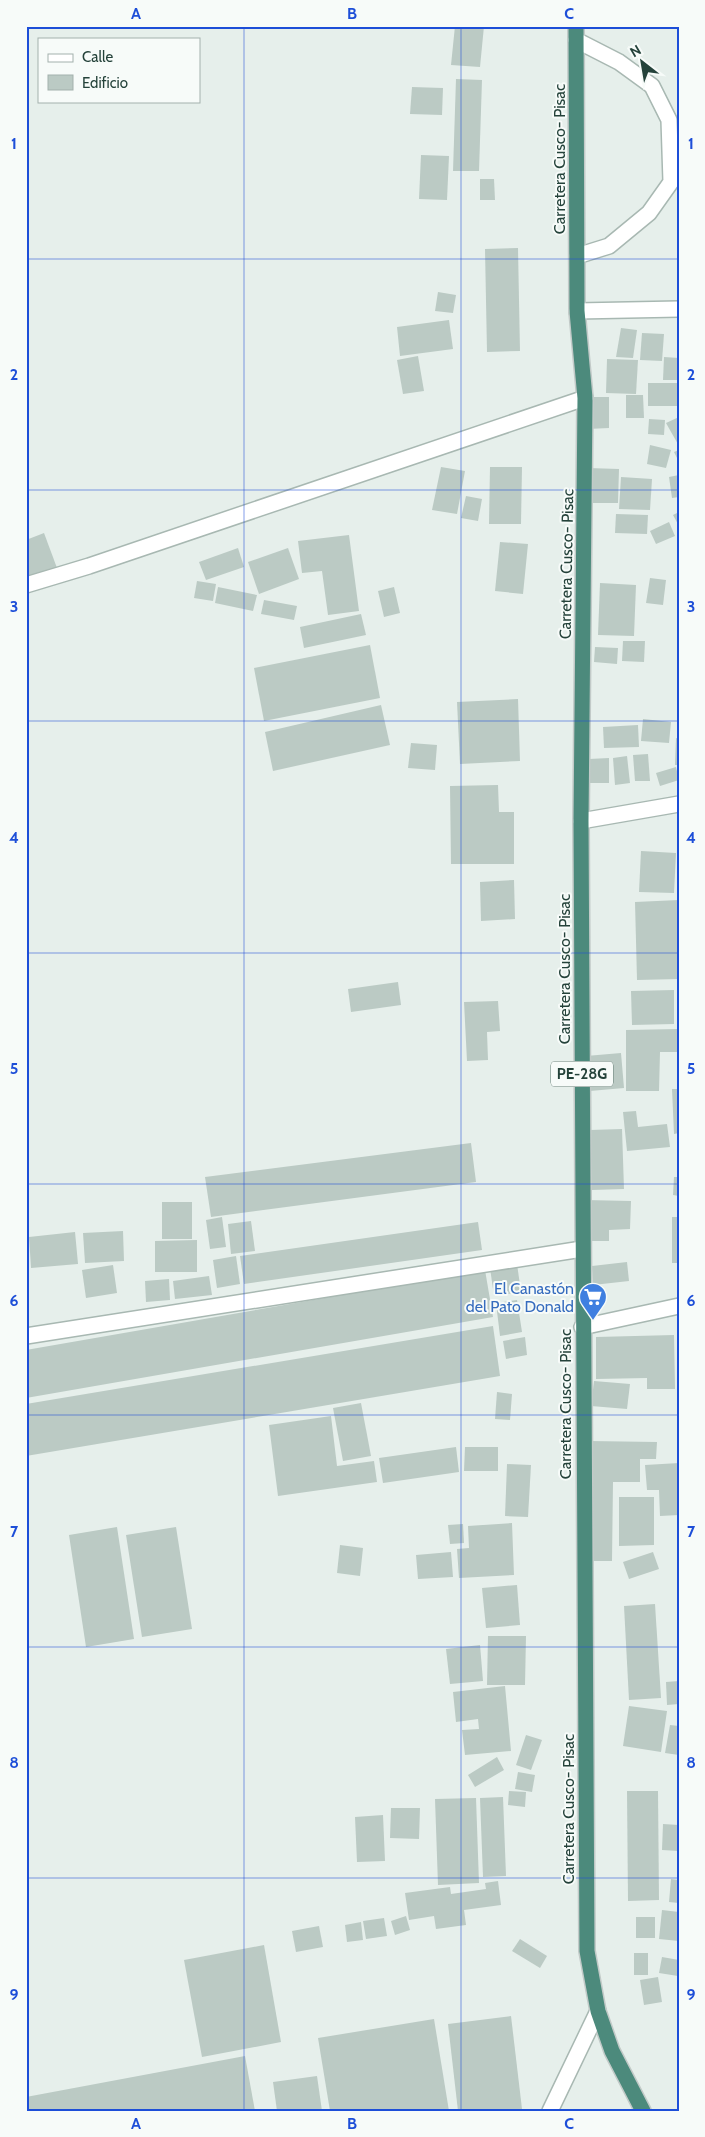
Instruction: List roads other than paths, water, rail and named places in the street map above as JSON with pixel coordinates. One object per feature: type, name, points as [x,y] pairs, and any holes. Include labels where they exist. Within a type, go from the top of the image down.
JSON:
[{"type":"highway","name":"Carretera Cusco- Pisac","points":[[576,33],[577,311],[585,398],[581,821],[582,1327],[587,1950],[598,2011],[612,2051],[643,2111]]},
{"type":"street","points":[[576,33],[652,86],[669,120],[671,182],[649,213],[609,246],[577,256]]},
{"type":"street","points":[[577,311],[679,309]]},
{"type":"street","points":[[26,585],[98,563],[585,398]]},
{"type":"street","points":[[581,821],[679,804]]},
{"type":"street","points":[[26,1336],[582,1249]]},
{"type":"street","points":[[582,1327],[679,1306]]},
{"type":"street","points":[[550,2111],[598,2011]]},
{"type":"place","name":"El Canastón del Pato Donald","points":[[593,1321]]}]
